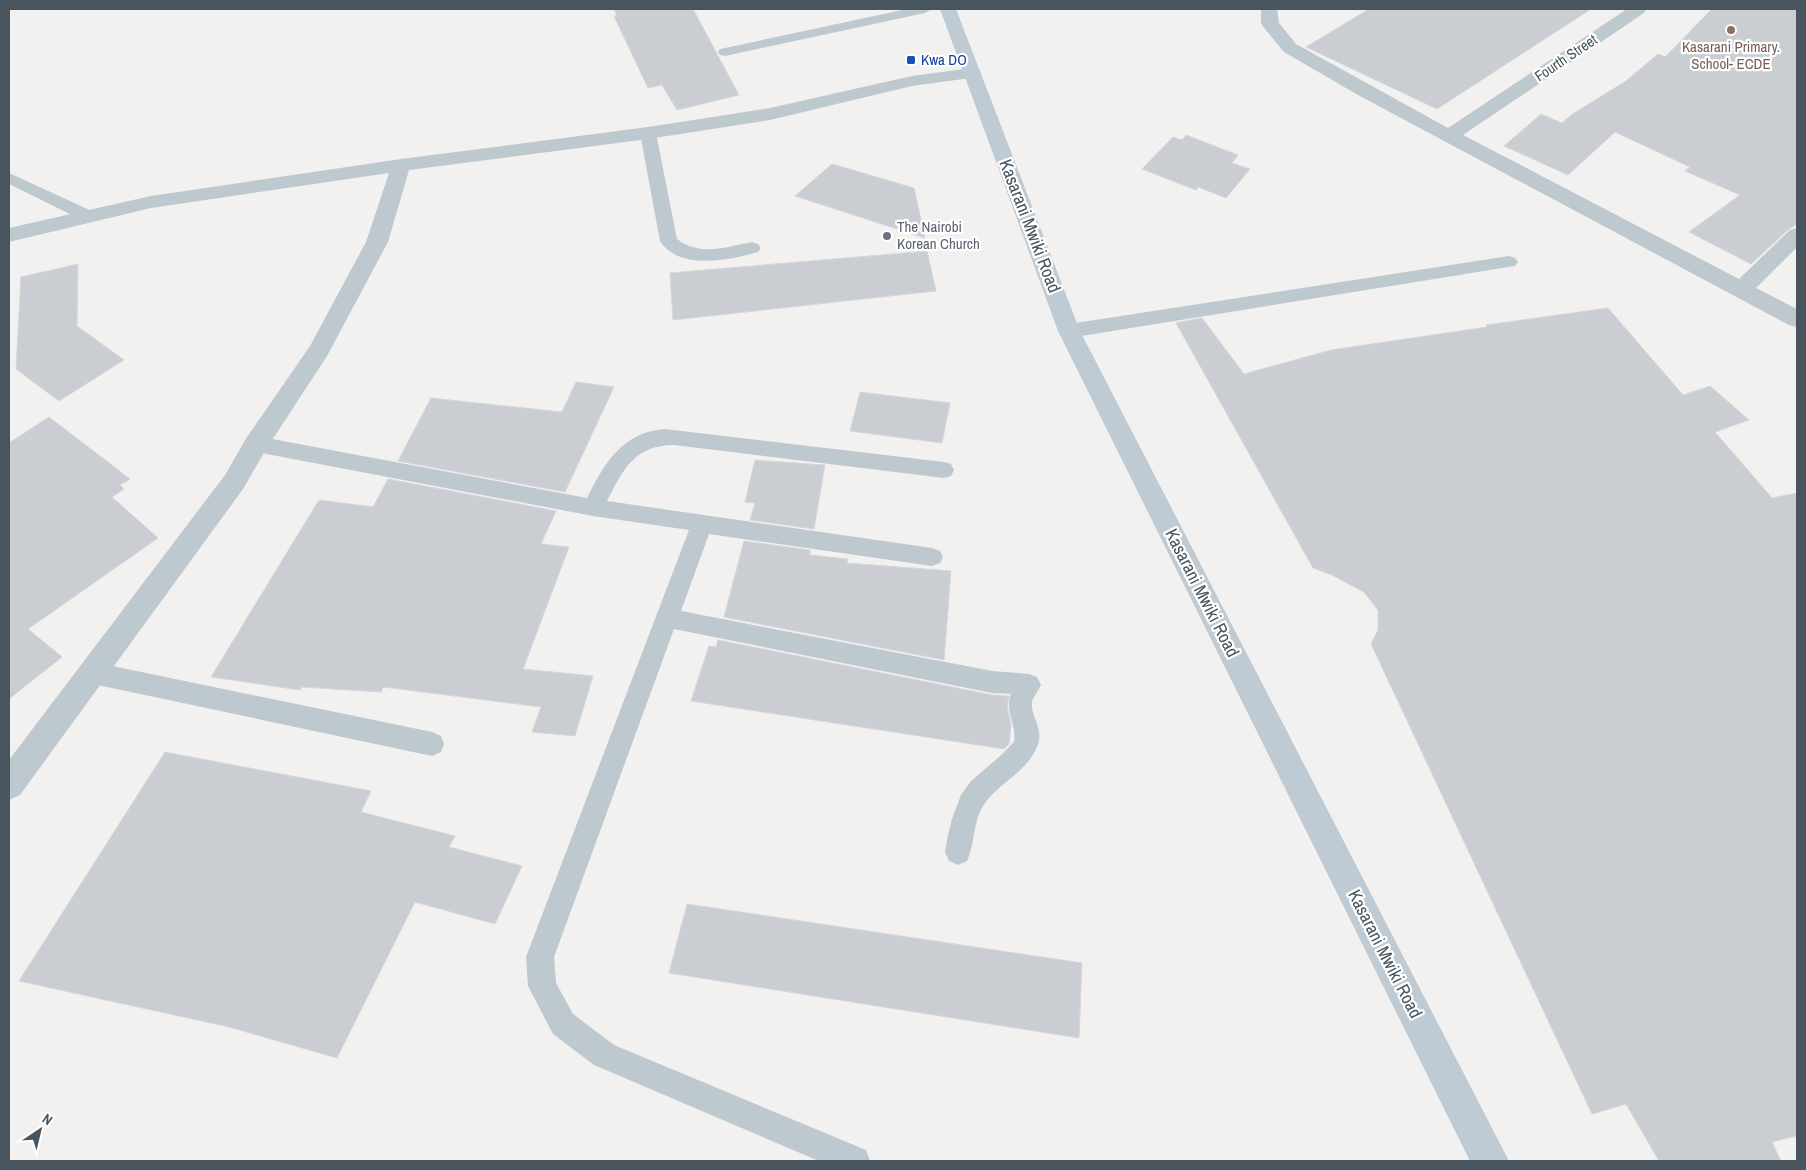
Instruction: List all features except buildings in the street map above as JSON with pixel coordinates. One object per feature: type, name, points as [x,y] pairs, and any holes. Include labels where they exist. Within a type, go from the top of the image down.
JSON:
[{"type":"main road","name":"Kasarani Mwiki Road","points":[[948,9],[1070,331],[1490,1161]]},
{"type":"street","points":[[1269,9],[1270,24],[1290,48],[1449,136],[1797,319]]},
{"type":"street","name":"Fourth Street","points":[[1449,136],[1638,9]]},
{"type":"street","points":[[9,236],[151,202],[401,165],[648,133],[770,114],[912,81],[972,73]]},
{"type":"street","points":[[9,784],[234,482],[256,444],[319,350],[377,242],[401,165]]},
{"type":"street","points":[[1741,290],[1797,235]]},
{"type":"lane","points":[[725,52],[925,9]]},
{"type":"lane","points":[[648,133],[669,241],[682,251],[702,256],[752,248]]},
{"type":"lane","points":[[9,178],[90,217]]},
{"type":"lane","points":[[1070,331],[1509,262]]},
{"type":"lane","points":[[593,508],[617,461],[632,448],[650,439],[674,437],[944,470]]},
{"type":"lane","points":[[256,444],[593,508],[932,557]]},
{"type":"lane","points":[[702,524],[540,957],[542,986],[563,1024],[604,1055],[856,1161]]},
{"type":"lane","points":[[667,618],[992,682],[1029,685],[1020,702],[1028,738],[1022,753],[979,790],[970,804],[964,820],[958,852]]},
{"type":"lane","points":[[93,673],[432,744]]},
{"type":"place","name":"Kasarani Primary. School- ECDE","points":[[1731,30]]},
{"type":"place","name":"Kwa DO","points":[[911,60]]},
{"type":"place","name":"The Nairobi Korean Church","points":[[887,236]]}]
